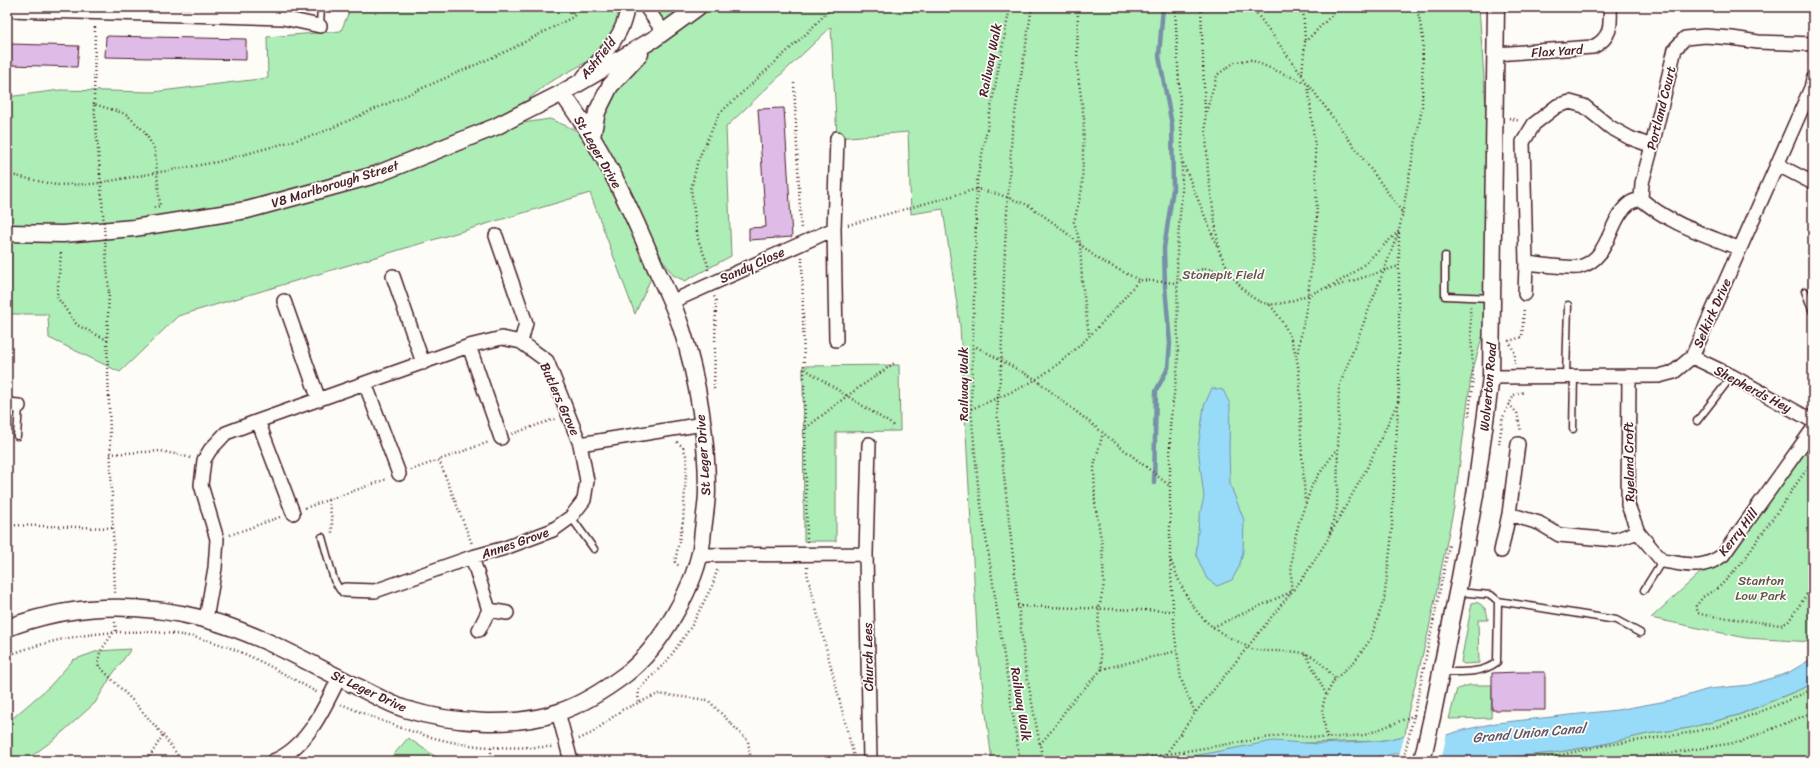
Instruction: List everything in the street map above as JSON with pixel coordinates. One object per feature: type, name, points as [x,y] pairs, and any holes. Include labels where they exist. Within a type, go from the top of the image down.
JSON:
[{"type":"street","name":"Ashfield","points":[[576,85],[607,51],[620,30],[627,7]]},
{"type":"street","points":[[592,137],[597,112],[610,86],[659,36],[646,7]]},
{"type":"street","name":"V8 Marlborough Street","points":[[7,233],[63,234],[134,228],[247,210],[375,175],[488,130],[562,93],[659,36],[698,7]]},
{"type":"street","name":"Wolverton Road","points":[[1422,761],[1458,592],[1475,495],[1491,377],[1496,7]]},
{"type":"street","name":"Flax Yard","points":[[1496,54],[1593,48],[1604,41],[1607,36],[1610,19],[1610,7]]},
{"type":"street","points":[[7,10],[52,9],[95,13],[283,18],[320,26]]},
{"type":"street","name":"Portland Court","points":[[1641,199],[1642,183],[1675,49],[1685,38],[1705,36],[1758,42],[1813,44]]},
{"type":"street","name":"Selkirk Drive","points":[[1491,377],[1659,376],[1674,372],[1692,357],[1778,165],[1811,88],[1813,79]]},
{"type":"street","name":"St Leger Drive","points":[[7,628],[67,612],[115,606],[162,610],[206,619],[257,636],[404,709],[446,718],[495,722],[531,719],[558,712],[585,700],[609,686],[635,667],[667,627],[695,572],[700,555],[707,491],[703,424],[684,337],[671,302],[635,220],[592,137],[562,93]]},
{"type":"street","points":[[1525,294],[1526,263],[1523,142],[1534,124],[1552,110],[1570,102],[1584,106],[1610,127],[1630,138],[1652,146]]},
{"type":"street","points":[[836,340],[834,228],[837,138]]},
{"type":"street","points":[[1778,165],[1813,183]]},
{"type":"street","points":[[1526,263],[1578,267],[1590,263],[1601,253],[1623,210],[1630,202],[1641,199],[1654,210],[1668,218],[1740,249]]},
{"type":"street","name":"Sandy Close","points":[[671,302],[834,228]]},
{"type":"street","points":[[496,236],[526,323],[521,342]]},
{"type":"street","points":[[392,276],[423,363]]},
{"type":"street","points":[[284,301],[319,400]]},
{"type":"street","name":"Butlers Grove","points":[[206,619],[215,568],[217,539],[201,484],[204,460],[210,450],[226,433],[469,346],[502,338],[521,342],[547,361],[580,444],[703,424]]},
{"type":"street","points":[[469,346],[501,438]]},
{"type":"street","name":"Shepherds Hey","points":[[1692,357],[1732,376],[1813,421]]},
{"type":"street","name":"Ryeland Croft","points":[[1629,376],[1628,505],[1638,532]]},
{"type":"street","points":[[365,382],[399,474]]},
{"type":"street","points":[[258,421],[293,513]]},
{"type":"street","name":"Kerry Hill","points":[[1662,561],[1698,566],[1711,563],[1723,555],[1813,429]]},
{"type":"street","name":"Annes Grove","points":[[345,590],[375,591],[473,557],[505,548],[553,530],[571,517],[584,500],[588,481],[580,444]]},
{"type":"street","name":"Church Lees","points":[[869,444],[866,554],[870,761]]},
{"type":"street","points":[[1501,551],[1510,514],[1518,444]]},
{"type":"street","points":[[1510,514],[1539,523],[1559,535],[1615,540],[1638,532],[1662,561]]},
{"type":"street","points":[[700,555],[866,554]]},
{"type":"street","name":"Annes Grove","points":[[473,557],[489,610]]},
{"type":"street","points":[[479,630],[489,610],[507,613]]},
{"type":"street","points":[[273,761],[292,749],[317,722],[339,678]]},
{"type":"street","points":[[558,712],[571,761]]},
{"type":"lane","points":[[320,26],[321,7]]},
{"type":"lane","points":[[1445,256],[1445,296],[1493,298]]},
{"type":"lane","points":[[1805,291],[1813,312]]},
{"type":"lane","points":[[1568,305],[1573,429]]},
{"type":"lane","points":[[1697,421],[1732,376]]},
{"type":"lane","points":[[13,406],[17,436]]},
{"type":"lane","points":[[571,517],[594,549]]},
{"type":"lane","points":[[322,537],[334,580],[340,590],[345,590]]},
{"type":"lane","points":[[1644,590],[1662,561]]},
{"type":"lane","points":[[1458,592],[1491,595],[1498,601],[1616,620],[1640,633]]},
{"type":"lane","points":[[1442,672],[1472,671],[1490,668],[1497,662],[1498,601]]},
{"type":"path","points":[[7,174],[56,185],[93,184],[217,162],[318,134],[507,51],[573,17],[582,7]]},
{"type":"path","points":[[714,395],[716,301],[709,284],[708,265],[698,239],[692,189],[698,160],[719,114],[808,32],[832,7]]},
{"type":"path","name":"Railway Walk","points":[[1010,7],[977,181],[971,410],[978,485],[1019,761]]},
{"type":"path","points":[[1032,7],[1012,132],[998,420],[1017,606],[1025,666],[1043,761]]},
{"type":"path","points":[[1078,7],[1078,67],[1084,119],[1082,189],[1074,222],[1080,244],[1082,281],[1089,335]]},
{"type":"path","points":[[1174,7],[1182,161],[1177,251],[1178,364],[1170,426],[1170,559],[1177,651],[1181,679],[1195,713]]},
{"type":"path","points":[[1201,7],[1208,173],[1219,250]]},
{"type":"path","points":[[1252,7],[1403,212]]},
{"type":"path","points":[[1302,75],[1305,42],[1303,7]]},
{"type":"path","points":[[1305,42],[1340,7]]},
{"type":"path","points":[[1328,539],[1336,508],[1339,388],[1399,231],[1422,108],[1423,38],[1417,7]]},
{"type":"path","points":[[95,13],[94,104],[109,292],[107,340],[116,632],[113,633],[98,654],[97,660],[99,666],[135,703],[163,735],[182,761]]},
{"type":"path","points":[[1205,116],[1217,75],[1235,62],[1251,60],[1308,84]]},
{"type":"path","points":[[794,83],[801,243],[808,554],[807,573],[855,761]]},
{"type":"path","points":[[1297,358],[1308,295],[1317,218],[1315,148],[1308,84]]},
{"type":"path","points":[[94,104],[126,114],[144,131],[155,150],[160,206],[151,208]]},
{"type":"path","points":[[1495,117],[1505,117],[1534,124]]},
{"type":"path","points":[[1182,161],[1223,261],[1244,290],[1258,300],[1269,304],[1282,319],[1293,342],[1300,378],[1301,438],[1305,504]]},
{"type":"path","points":[[834,228],[977,189],[1008,197],[1028,205],[1098,259],[1140,280],[1177,283],[1188,274],[1199,269],[1214,269],[1232,275]]},
{"type":"path","points":[[1308,295],[1326,288],[1360,268],[1399,231]]},
{"type":"path","points":[[1327,738],[1322,709],[1326,694],[1335,679],[1354,661],[1370,640],[1384,600],[1390,543],[1399,399],[1399,231]]},
{"type":"path","points":[[61,253],[57,297],[77,325],[107,340]]},
{"type":"path","points":[[1269,304],[1293,300],[1399,266]]},
{"type":"path","points":[[971,410],[1023,387],[1057,364],[1105,320],[1140,280]]},
{"type":"path","points":[[1514,395],[1515,354],[1509,340],[1522,337],[1525,294]]},
{"type":"path","points":[[1468,421],[1473,375],[1470,296]]},
{"type":"path","points":[[972,345],[1035,379],[1170,486]]},
{"type":"path","points":[[805,428],[847,396],[896,362]]},
{"type":"path","points":[[804,369],[896,428]]},
{"type":"path","points":[[1166,754],[1195,713],[1305,575],[1328,539],[1366,470],[1399,399]]},
{"type":"path","points":[[1509,404],[1517,413],[1522,439],[1518,444]]},
{"type":"path","points":[[662,430],[683,447],[687,458],[683,521],[676,562],[680,567],[695,572],[716,576]]},
{"type":"path","points":[[1102,669],[1098,631],[1099,609],[1104,584],[1102,545],[1095,503],[1094,466],[1103,433]]},
{"type":"path","points":[[1291,592],[1292,551],[1305,504],[1313,482],[1338,448]]},
{"type":"path","points":[[110,454],[160,451],[204,460]]},
{"type":"path","points":[[439,460],[469,534],[473,557]]},
{"type":"path","points":[[1813,460],[1746,557],[1719,587],[1703,597],[1696,606],[1698,613],[1704,615],[1781,625],[1788,622],[1813,585]]},
{"type":"path","points":[[7,525],[113,528]]},
{"type":"path","points":[[1404,761],[1450,538]]},
{"type":"path","points":[[1170,559],[1182,589],[1190,604],[1222,635],[1255,650],[1301,652],[1317,659],[1335,679]]},
{"type":"path","points":[[1213,627],[1291,592]]},
{"type":"path","points":[[1017,606],[1174,611]]},
{"type":"path","points":[[7,656],[48,641],[113,633]]},
{"type":"path","points":[[1040,744],[1053,729],[1069,705],[1102,669],[1177,651]]},
{"type":"path","points":[[1306,654],[1326,694]]},
{"type":"path","points":[[1520,761],[1532,761],[1597,747],[1656,739],[1712,727],[1776,706],[1813,689]]},
{"type":"path","points":[[1621,761],[1740,742],[1813,712]]},
{"type":"path","points":[[1136,761],[1166,754],[1284,735],[1327,738],[1365,735],[1414,715],[1432,717]]},
{"type":"path","points":[[147,761],[163,735]]},
{"type":"path","points":[[491,747],[491,761]]},
{"type":"path","points":[[1372,761],[1399,757]]},
{"type":"green space","name":"Stonepit Field","points":[[351,7],[627,7],[607,51],[548,83],[495,127],[550,119],[592,137],[597,112],[664,33],[646,7],[1479,7],[1487,121],[1493,298],[1471,377],[1454,507],[1428,633],[1408,713],[1405,736],[1379,741],[1306,743],[1195,761],[992,761],[978,650],[960,325],[943,209],[911,214],[908,132],[837,138],[831,27],[726,127],[731,256],[685,281],[673,275],[636,222],[651,278],[635,314],[590,193],[178,316],[120,372],[49,338],[48,314],[7,314],[7,97],[60,90],[153,92],[268,78],[267,37],[341,31]]},
{"type":"green space","points":[[899,365],[900,431],[836,432],[836,541],[804,541],[803,366]]},
{"type":"green space","name":"Stanton Low Park","points":[[1813,429],[1813,642],[1746,638],[1651,618],[1711,563]]},
{"type":"green space","points":[[1476,602],[1482,605],[1485,609],[1488,620],[1478,620],[1479,663],[1464,664],[1461,662],[1472,603]]},
{"type":"green space","points":[[131,649],[112,675],[95,703],[56,738],[25,761],[7,761],[7,723],[50,686],[73,660],[98,651]]},
{"type":"green space","points":[[1813,684],[1813,761],[1466,761],[1553,753],[1600,745],[1647,734],[1689,728],[1739,715]]},
{"type":"green space","points":[[1470,685],[1492,685],[1491,718],[1449,719],[1457,689]]},
{"type":"green space","points":[[408,738],[442,761],[388,761]]},
{"type":"water","points":[[1212,388],[1223,390],[1230,404],[1230,484],[1244,520],[1243,552],[1239,567],[1232,580],[1217,586],[1207,579],[1196,555],[1199,518],[1204,497],[1198,448],[1204,406]]},
{"type":"water","name":"Grand Union Canal","points":[[1813,658],[1813,684],[1738,715],[1689,728],[1647,734],[1600,745],[1553,753],[1466,761],[1446,761],[1400,753],[1350,761],[1167,761],[1273,741],[1320,744],[1379,741],[1405,736],[1440,737],[1463,730],[1496,723],[1617,710],[1672,700],[1709,689],[1749,685],[1788,673]]},
{"type":"pier","points":[[1447,733],[1441,761],[1399,755],[1405,734],[1440,735]]},
{"type":"building","points":[[106,36],[246,39],[246,60],[105,57]]},
{"type":"building","points":[[11,44],[79,46],[77,67],[10,65]]},
{"type":"building","points":[[784,108],[792,237],[749,240],[749,228],[766,227],[758,109]]},
{"type":"building","points":[[1545,672],[1545,710],[1492,710],[1492,673]]},
{"type":"waterway","points":[[1154,483],[1156,391],[1168,368],[1170,343],[1165,287],[1164,248],[1173,189],[1172,125],[1159,56],[1163,7]]}]
